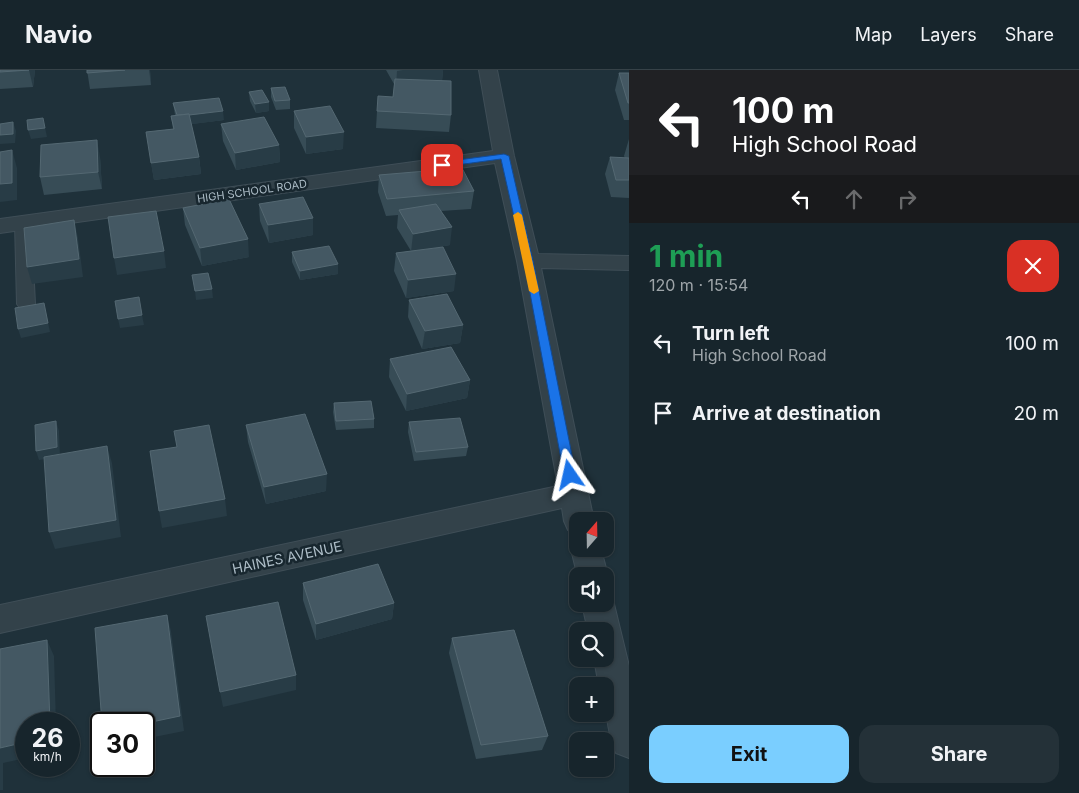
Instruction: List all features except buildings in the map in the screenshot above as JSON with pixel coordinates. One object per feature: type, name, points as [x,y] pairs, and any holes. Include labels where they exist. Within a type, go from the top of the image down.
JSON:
[{"type":"street","points":[[488,70],[504,156],[528,261],[576,508]]},
{"type":"street","name":"HIGH SCHOOL ROAD","points":[[0,226],[504,156]]},
{"type":"street","points":[[528,261],[629,263]]},
{"type":"street","name":"HAINES AVENUE","points":[[0,618],[576,508]]},
{"type":"street","points":[[613,667],[629,741]]},
{"type":"lane","points":[[23,223],[26,304]]},
{"type":"slow traffic","points":[[518,215],[534,291]]},
{"type":"route","points":[[442,165],[504,156],[528,261],[570,475]]}]
